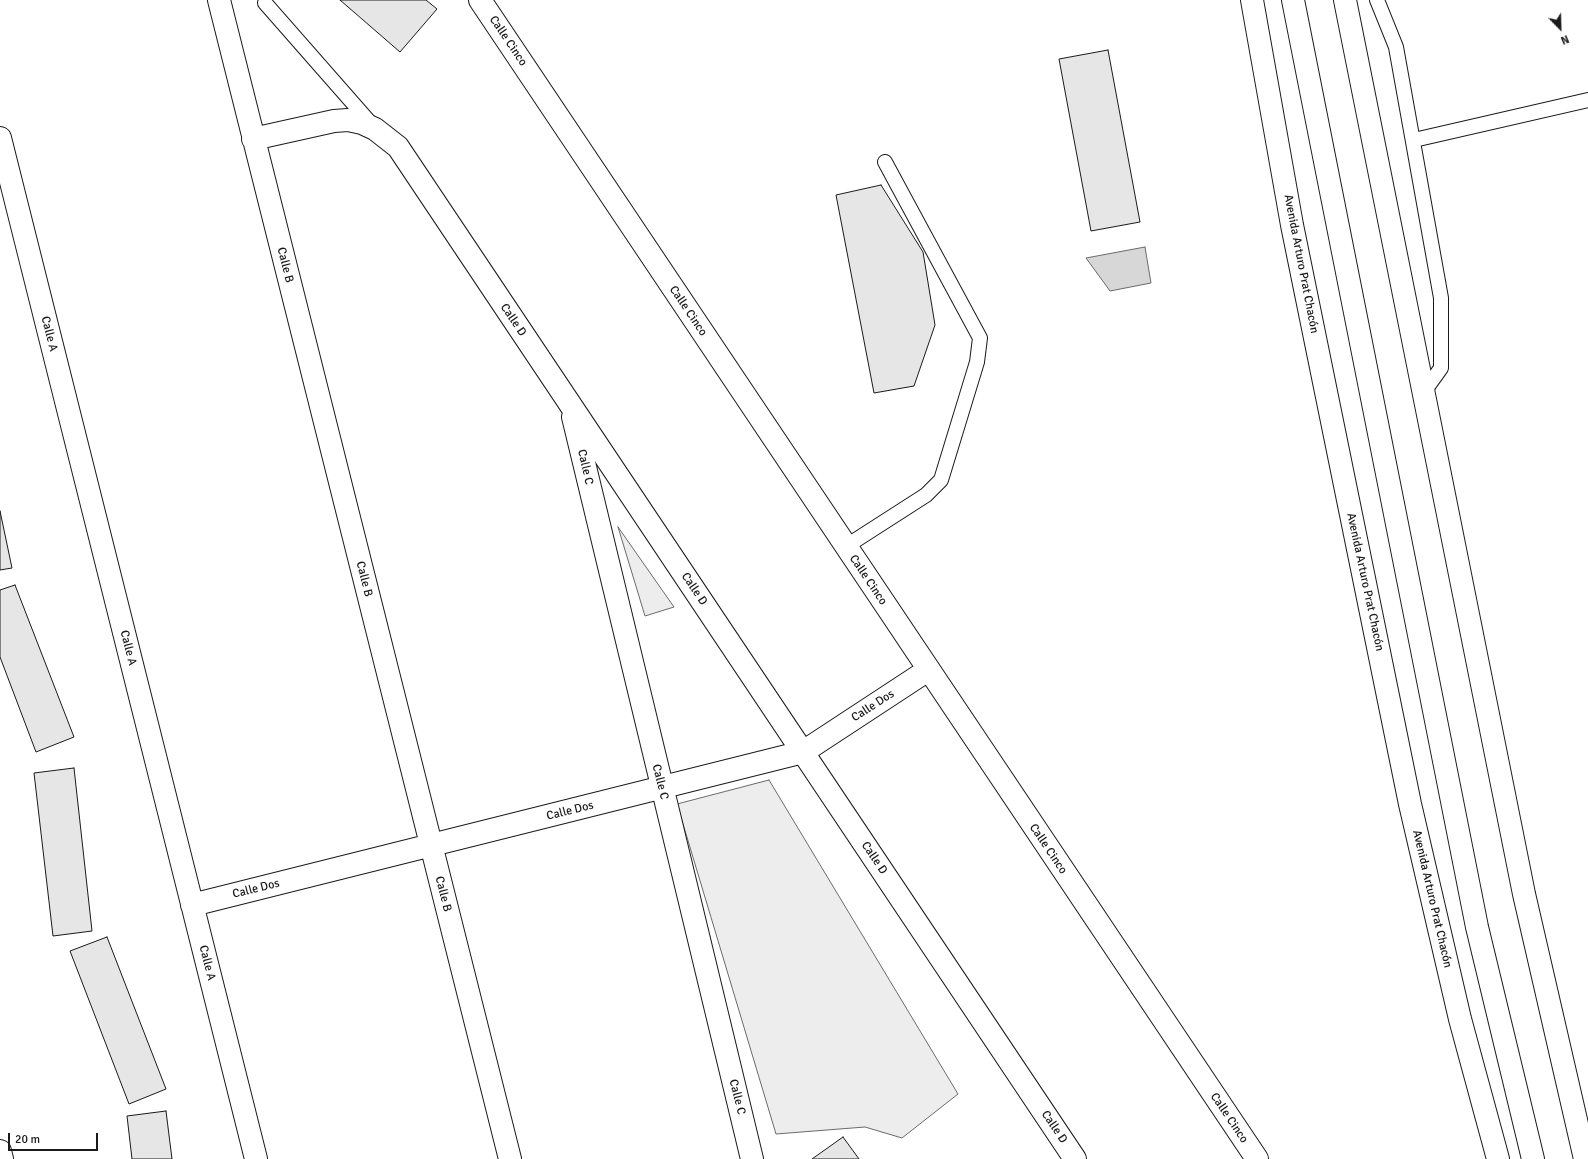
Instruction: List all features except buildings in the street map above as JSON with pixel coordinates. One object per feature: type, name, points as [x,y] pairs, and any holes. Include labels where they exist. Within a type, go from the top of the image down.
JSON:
[{"type":"main road","name":"Calle B","points":[[219,0],[510,1159]]},
{"type":"main road","name":"Calle Cinco","points":[[480,0],[1257,1159]]},
{"type":"main road","name":"Avenida Arturo Prat Chacón","points":[[1252,0],[1292,225],[1410,804],[1460,1019],[1498,1159]]},
{"type":"main road","points":[[1293,0],[1477,927],[1533,1159]]},
{"type":"main road","points":[[1345,0],[1524,894],[1584,1159]]},
{"type":"main road","name":"Calle D","points":[[253,139],[334,121],[348,120],[362,123],[376,129],[393,142],[407,159],[1075,1159]]},
{"type":"main road","name":"Calle A","points":[[0,138],[256,1159]]},
{"type":"main road","name":"Calle C","points":[[570,404],[752,1159]]},
{"type":"main road","name":"Calle Dos","points":[[192,905],[803,752],[928,670]]},
{"type":"main road","points":[[0,1152],[2,1159]]},
{"type":"lane","points":[[1377,0],[1396,47],[1414,140],[1441,298],[1441,368],[1423,393]]},
{"type":"lane","points":[[265,3],[376,129]]},
{"type":"lane","points":[[1414,140],[1588,100]]},
{"type":"lane","points":[[845,546],[926,495],[941,480],[977,362],[980,338],[885,162]]},
{"type":"shaded area","points":[[1145,247],[1151,283],[1110,291],[1086,258]]},
{"type":"shaded area","points":[[618,527],[674,607],[645,616]]},
{"type":"shaded area","points":[[769,780],[958,1094],[902,1138],[865,1127],[776,1134],[677,804]]}]
